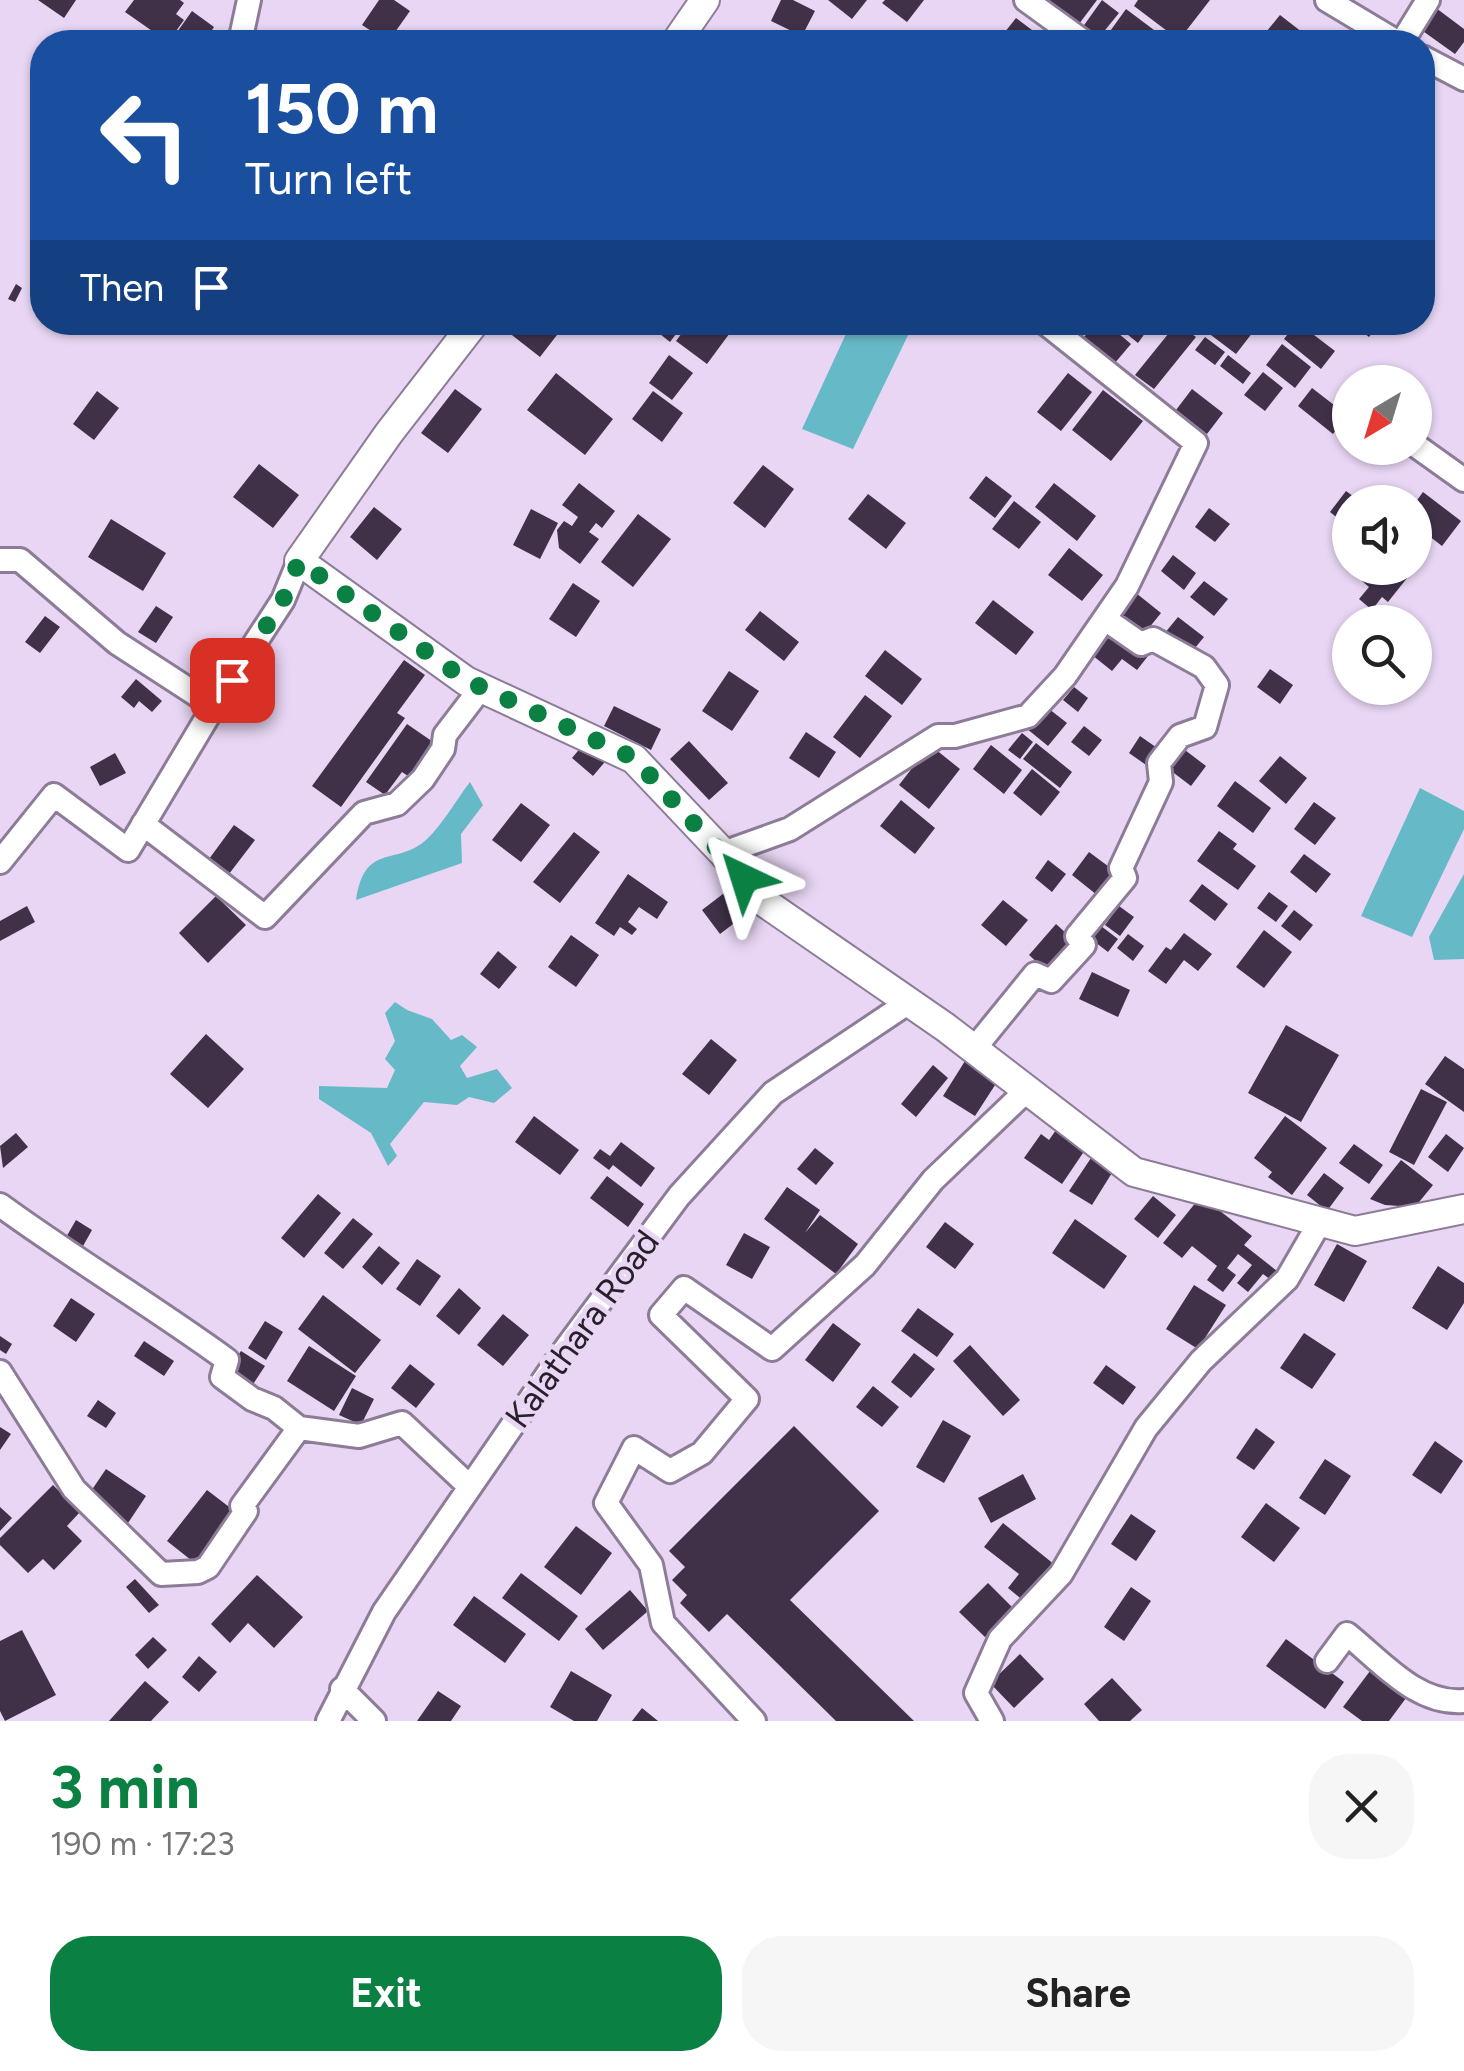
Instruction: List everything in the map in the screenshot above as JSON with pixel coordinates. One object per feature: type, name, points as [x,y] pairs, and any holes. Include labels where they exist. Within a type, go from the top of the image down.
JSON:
[{"type":"street","points":[[243,30],[249,0]]},
{"type":"street","points":[[684,30],[704,0]]},
{"type":"street","points":[[1026,0],[1067,30]]},
{"type":"street","points":[[1327,0],[1378,30]]},
{"type":"street","points":[[1407,30],[1428,0]]},
{"type":"street","points":[[1435,63],[1464,78]]},
{"type":"street","points":[[0,862],[54,795],[128,850],[283,600],[299,561],[388,433],[465,335]]},
{"type":"street","points":[[723,853],[790,829],[938,736],[955,736],[1028,716],[1065,676],[1128,586],[1196,444],[1060,335]]},
{"type":"street","points":[[1432,457],[1464,480]]},
{"type":"street","points":[[0,560],[20,560],[117,643],[214,706]]},
{"type":"street","points":[[299,561],[466,680],[634,758],[764,902],[974,1049],[1134,1172],[1355,1232],[1464,1208]]},
{"type":"street","points":[[974,1049],[1035,974],[1051,981],[1084,945],[1078,936],[1125,878],[1121,868],[1160,782],[1158,764],[1180,736],[1206,727],[1217,685],[1204,667],[1154,639],[1141,644],[1104,619]]},
{"type":"street","points":[[144,824],[265,916],[364,814],[397,804],[422,779],[443,749],[446,734],[480,688]]},
{"type":"street","name":"Kalathara Road","points":[[328,1721],[384,1612],[563,1352],[679,1196],[773,1092],[909,1002]]},
{"type":"street","points":[[754,1721],[663,1623],[651,1566],[606,1503],[634,1448],[670,1471],[702,1453],[747,1399],[661,1315],[684,1288],[772,1349],[865,1265],[932,1180],[1026,1090]]},
{"type":"street","points":[[0,1205],[72,1258],[156,1308],[228,1360],[222,1377],[252,1400],[274,1408],[299,1428],[359,1436],[402,1423],[470,1487]]},
{"type":"street","points":[[992,1721],[976,1694],[1000,1639],[1061,1574],[1146,1428],[1201,1360],[1287,1279],[1320,1222]]},
{"type":"street","points":[[0,1372],[74,1489],[162,1574],[198,1572],[208,1567],[246,1511],[242,1506],[299,1428]]},
{"type":"street","points":[[1327,1661],[1347,1634],[1425,1696],[1445,1703],[1464,1701]]},
{"type":"street","points":[[342,1689],[374,1721]]},
{"type":"shaded area","points":[[845,335],[908,335],[853,449],[802,429]]},
{"type":"shaded area","points":[[470,782],[483,805],[461,834],[462,863],[356,900],[367,870],[375,862],[427,839]]},
{"type":"shaded area","points":[[1420,788],[1464,811],[1464,829],[1412,937],[1361,916]]},
{"type":"shaded area","points":[[1464,874],[1464,959],[1434,960],[1429,937]]},
{"type":"shaded area","points":[[395,1002],[432,1019],[451,1040],[462,1035],[477,1047],[460,1066],[467,1078],[497,1069],[512,1088],[494,1103],[469,1097],[457,1105],[424,1102],[390,1144],[397,1156],[388,1166],[371,1133],[319,1099],[319,1086],[387,1088],[395,1070],[385,1059],[395,1041],[385,1013]]},
{"type":"building","points":[[38,0],[76,0],[64,18]]},
{"type":"building","points":[[134,0],[184,3],[176,14],[184,20],[177,30],[151,30],[125,12]]},
{"type":"building","points":[[379,0],[394,0],[410,11],[397,30],[370,30],[362,25]]},
{"type":"building","points":[[781,0],[793,0],[815,11],[805,30],[790,30],[771,21]]},
{"type":"building","points":[[828,0],[867,0],[852,19]]},
{"type":"building","points":[[924,0],[907,22],[882,3]]},
{"type":"building","points":[[1042,0],[1097,0],[1071,30]]},
{"type":"building","points":[[1102,0],[1119,13],[1105,30],[1082,28]]},
{"type":"building","points":[[1138,0],[1210,0],[1187,30],[1166,30],[1134,6]]},
{"type":"building","points":[[1436,8],[1464,29],[1464,42],[1455,54],[1435,40],[1435,30],[1420,29]]},
{"type":"building","points":[[1126,9],[1154,30],[1111,30]]},
{"type":"building","points":[[192,11],[214,27],[212,30],[179,30]]},
{"type":"building","points":[[1280,15],[1299,30],[1268,30]]},
{"type":"building","points":[[1016,18],[1032,30],[1006,30]]},
{"type":"building","points":[[16,284],[22,288],[15,302],[8,299]]},
{"type":"building","points":[[512,335],[557,335],[540,357]]},
{"type":"building","points":[[680,335],[728,335],[707,364],[676,341]]},
{"type":"building","points":[[1086,335],[1120,335],[1131,344],[1108,371],[1077,346]]},
{"type":"building","points":[[1167,335],[1196,337],[1154,389],[1135,375]]},
{"type":"building","points":[[1211,335],[1251,335],[1236,354]]},
{"type":"building","points":[[1287,335],[1314,335],[1335,351],[1321,369],[1284,339]]},
{"type":"building","points":[[1205,337],[1225,352],[1215,365],[1195,350]]},
{"type":"building","points":[[1282,344],[1311,367],[1295,388],[1266,365]]},
{"type":"building","points":[[669,355],[693,373],[672,400],[649,383]]},
{"type":"building","points":[[1228,355],[1251,373],[1243,384],[1220,366]]},
{"type":"building","points":[[1263,372],[1283,388],[1265,411],[1244,395]]},
{"type":"building","points":[[556,373],[613,419],[585,455],[527,410]]},
{"type":"building","points":[[1068,373],[1092,392],[1061,431],[1037,412]]},
{"type":"building","points":[[1312,388],[1332,403],[1332,433],[1298,406]]},
{"type":"building","points":[[455,389],[482,409],[448,453],[421,433]]},
{"type":"building","points":[[1192,389],[1223,413],[1207,434],[1176,410]]},
{"type":"building","points":[[1103,390],[1143,421],[1111,461],[1072,430]]},
{"type":"building","points":[[97,391],[119,408],[94,440],[73,424]]},
{"type":"building","points":[[653,391],[683,413],[662,442],[632,419]]},
{"type":"building","points":[[259,464],[299,495],[273,528],[233,497]]},
{"type":"building","points":[[763,465],[794,489],[765,528],[733,503]]},
{"type":"building","points":[[986,476],[1012,496],[995,518],[969,498]]},
{"type":"building","points":[[579,483],[615,511],[602,528],[596,523],[589,532],[599,539],[580,564],[559,548],[557,530],[564,521],[572,526],[578,517],[562,505]]},
{"type":"building","points":[[1054,483],[1096,516],[1077,541],[1035,507]]},
{"type":"building","points":[[868,494],[906,523],[886,549],[848,519]]},
{"type":"building","points":[[1432,499],[1461,521],[1442,546],[1432,538]]},
{"type":"building","points":[[1014,501],[1041,522],[1019,549],[992,529]]},
{"type":"building","points":[[374,507],[402,529],[377,560],[350,537]]},
{"type":"building","points":[[1209,508],[1230,524],[1215,542],[1195,527]]},
{"type":"building","points":[[531,509],[558,523],[540,559],[513,545]]},
{"type":"building","points":[[638,514],[671,539],[633,587],[601,562]]},
{"type":"building","points":[[111,519],[166,553],[143,591],[88,557]]},
{"type":"building","points":[[1069,548],[1103,575],[1082,601],[1048,575]]},
{"type":"building","points":[[1173,555],[1196,573],[1184,590],[1161,571]]},
{"type":"building","points":[[1204,581],[1228,599],[1214,616],[1190,597]]},
{"type":"building","points":[[573,583],[600,601],[576,637],[549,619]]},
{"type":"building","points":[[1367,585],[1402,585],[1388,602],[1382,597],[1376,605],[1366,605],[1359,599],[1369,587]]},
{"type":"building","points":[[1136,593],[1161,613],[1140,639],[1115,619]]},
{"type":"building","points":[[993,600],[1034,632],[1016,655],[975,623]]},
{"type":"building","points":[[156,606],[173,617],[156,643],[138,632]]},
{"type":"building","points":[[760,611],[799,642],[784,661],[745,630]]},
{"type":"building","points":[[45,616],[60,627],[40,653],[25,642]]},
{"type":"building","points":[[1178,617],[1204,637],[1190,654],[1164,634]]},
{"type":"building","points":[[1116,630],[1148,656],[1137,670],[1122,659],[1112,671],[1092,655]]},
{"type":"building","points":[[213,645],[235,660],[216,688],[194,673]]},
{"type":"building","points":[[885,650],[922,679],[902,705],[865,676]]},
{"type":"building","points":[[404,660],[425,675],[397,713],[405,718],[341,807],[312,786]]},
{"type":"building","points":[[1270,669],[1293,685],[1280,704],[1257,687]]},
{"type":"building","points":[[729,671],[759,691],[732,731],[702,711]]},
{"type":"building","points":[[136,679],[162,701],[152,712],[139,701],[134,708],[121,697]]},
{"type":"building","points":[[1074,687],[1088,698],[1078,712],[1063,700]]},
{"type":"building","points":[[865,695],[892,716],[860,758],[833,737]]},
{"type":"building","points":[[1044,705],[1067,723],[1048,746],[1026,728]]},
{"type":"building","points":[[614,706],[661,729],[651,750],[604,726]]},
{"type":"building","points":[[407,724],[436,744],[411,778],[402,772],[385,795],[366,782]]},
{"type":"building","points":[[1084,726],[1102,740],[1089,756],[1071,742]]},
{"type":"building","points":[[806,732],[836,752],[819,778],[789,758]]},
{"type":"building","points":[[1022,733],[1033,742],[1020,759],[1008,750]]},
{"type":"building","points":[[1140,736],[1160,750],[1149,767],[1129,753]]},
{"type":"building","points":[[588,739],[609,757],[593,776],[572,758]]},
{"type":"building","points":[[689,741],[728,783],[709,800],[670,759]]},
{"type":"building","points":[[1036,743],[1072,772],[1060,788],[1023,759]]},
{"type":"building","points":[[1177,744],[1206,766],[1191,786],[1162,764]]},
{"type":"building","points":[[930,745],[960,769],[929,809],[899,785]]},
{"type":"building","points":[[991,745],[1022,770],[1004,794],[973,769]]},
{"type":"building","points":[[115,753],[126,773],[100,786],[90,767]]},
{"type":"building","points":[[1280,756],[1307,778],[1286,804],[1259,781]]},
{"type":"building","points":[[1032,769],[1060,792],[1041,816],[1013,793]]},
{"type":"building","points":[[1235,781],[1271,808],[1253,833],[1217,806]]},
{"type":"building","points":[[901,800],[935,828],[915,854],[880,826]]},
{"type":"building","points":[[1314,802],[1336,818],[1315,845],[1294,829]]},
{"type":"building","points":[[521,803],[550,825],[521,862],[492,840]]},
{"type":"building","points":[[234,825],[255,840],[229,874],[209,859]]},
{"type":"building","points":[[1219,831],[1237,844],[1233,849],[1256,866],[1238,890],[1197,861]]},
{"type":"building","points":[[574,832],[600,852],[560,903],[533,882]]},
{"type":"building","points":[[1089,852],[1120,875],[1102,899],[1072,875]]},
{"type":"building","points":[[1304,854],[1331,874],[1316,893],[1290,872]]},
{"type":"building","points":[[1048,860],[1066,874],[1052,892],[1035,878]]},
{"type":"building","points":[[628,874],[668,902],[657,919],[639,907],[628,922],[637,929],[632,935],[620,927],[614,936],[595,923]]},
{"type":"building","points":[[736,884],[754,908],[720,934],[702,910]]},
{"type":"building","points":[[1202,884],[1228,904],[1215,921],[1189,901]]},
{"type":"building","points":[[1269,892],[1288,906],[1276,922],[1257,908]]},
{"type":"building","points":[[216,896],[246,925],[208,963],[179,933]]},
{"type":"building","points":[[1003,900],[1028,920],[1006,946],[981,925]]},
{"type":"building","points":[[27,906],[35,922],[0,941],[0,921]]},
{"type":"building","points":[[1119,906],[1134,917],[1120,936],[1105,925]]},
{"type":"building","points":[[1294,910],[1313,925],[1300,941],[1281,926]]},
{"type":"building","points":[[1056,924],[1079,945],[1051,975],[1029,955]]},
{"type":"building","points":[[1101,926],[1118,939],[1108,952],[1091,939]]},
{"type":"building","points":[[1264,930],[1292,952],[1264,988],[1236,967]]},
{"type":"building","points":[[1184,933],[1212,954],[1198,971],[1184,960],[1166,984],[1148,971],[1166,947],[1171,950]]},
{"type":"building","points":[[1128,934],[1144,946],[1133,961],[1117,948]]},
{"type":"building","points":[[571,935],[599,955],[576,987],[548,967]]},
{"type":"building","points":[[498,951],[517,967],[499,989],[480,974]]},
{"type":"building","points":[[1092,972],[1130,990],[1118,1017],[1079,999]]},
{"type":"building","points":[[1286,1025],[1339,1055],[1301,1122],[1248,1093]]},
{"type":"building","points":[[206,1034],[244,1069],[208,1108],[170,1074]]},
{"type":"building","points":[[711,1039],[737,1060],[709,1095],[682,1074]]},
{"type":"building","points":[[1445,1056],[1464,1069],[1464,1112],[1425,1084]]},
{"type":"building","points":[[965,1061],[997,1082],[975,1116],[943,1096]]},
{"type":"building","points":[[933,1065],[948,1078],[916,1117],[901,1104]]},
{"type":"building","points":[[1421,1089],[1447,1102],[1414,1165],[1389,1152]]},
{"type":"building","points":[[534,1116],[579,1150],[560,1175],[515,1142]]},
{"type":"building","points":[[1285,1116],[1327,1148],[1292,1195],[1268,1177],[1272,1172],[1254,1158]]},
{"type":"building","points":[[1056,1130],[1085,1150],[1062,1184],[1024,1158],[1041,1134],[1049,1140]]},
{"type":"building","points":[[16,1133],[28,1147],[3,1168],[0,1146]]},
{"type":"building","points":[[1446,1134],[1464,1148],[1448,1172],[1428,1157]]},
{"type":"building","points":[[621,1142],[655,1168],[641,1187],[613,1165],[609,1170],[593,1158],[600,1149],[610,1156]]},
{"type":"building","points":[[1354,1144],[1383,1165],[1369,1184],[1339,1163]]},
{"type":"building","points":[[815,1148],[834,1163],[816,1185],[797,1169]]},
{"type":"building","points":[[1093,1155],[1115,1168],[1092,1205],[1069,1191]]},
{"type":"building","points":[[1401,1160],[1433,1185],[1415,1207],[1385,1205],[1370,1199]]},
{"type":"building","points":[[1324,1173],[1344,1188],[1327,1211],[1307,1195]]},
{"type":"building","points":[[607,1176],[644,1204],[628,1227],[590,1198]]},
{"type":"building","points":[[787,1187],[820,1210],[805,1233],[820,1215],[858,1244],[836,1274],[764,1219]]},
{"type":"building","points":[[318,1194],[341,1213],[304,1258],[281,1238]]},
{"type":"building","points":[[1153,1196],[1176,1215],[1158,1238],[1134,1219]]},
{"type":"building","points":[[1201,1196],[1252,1236],[1244,1245],[1282,1275],[1275,1283],[1263,1274],[1248,1292],[1237,1283],[1252,1265],[1238,1254],[1227,1268],[1236,1275],[1223,1292],[1207,1280],[1217,1266],[1192,1246],[1182,1258],[1163,1243]]},
{"type":"building","points":[[353,1218],[373,1234],[343,1269],[324,1253]]},
{"type":"building","points":[[1075,1219],[1127,1256],[1104,1289],[1052,1253]]},
{"type":"building","points":[[76,1220],[92,1230],[78,1255],[61,1246]]},
{"type":"building","points":[[945,1222],[974,1244],[955,1269],[926,1247]]},
{"type":"building","points":[[744,1233],[770,1247],[752,1279],[726,1265]]},
{"type":"building","points":[[1337,1244],[1367,1261],[1344,1302],[1314,1285]]},
{"type":"building","points":[[379,1246],[400,1263],[382,1285],[362,1267]]},
{"type":"building","points":[[417,1259],[441,1276],[420,1306],[396,1289]]},
{"type":"building","points":[[1438,1266],[1464,1283],[1464,1303],[1447,1330],[1412,1308]]},
{"type":"building","points":[[1194,1285],[1226,1305],[1198,1349],[1166,1329]]},
{"type":"building","points":[[459,1288],[481,1308],[459,1335],[436,1316]]},
{"type":"building","points":[[323,1295],[381,1340],[355,1373],[298,1329]]},
{"type":"building","points":[[71,1298],[95,1314],[76,1342],[53,1326]]},
{"type":"building","points":[[918,1308],[954,1334],[937,1357],[901,1331]]},
{"type":"building","points":[[503,1314],[529,1335],[503,1366],[477,1345]]},
{"type":"building","points":[[265,1321],[283,1332],[266,1360],[248,1348]]},
{"type":"building","points":[[833,1323],[861,1344],[833,1382],[805,1360]]},
{"type":"building","points":[[1304,1333],[1336,1354],[1312,1389],[1280,1368]]},
{"type":"building","points":[[0,1336],[12,1344],[6,1354],[0,1350]]},
{"type":"building","points":[[144,1341],[174,1361],[164,1376],[134,1356]]},
{"type":"building","points":[[970,1345],[1020,1400],[1003,1416],[953,1361]]},
{"type":"building","points":[[309,1346],[356,1376],[334,1411],[287,1381]]},
{"type":"building","points":[[241,1351],[265,1366],[248,1392],[224,1376]]},
{"type":"building","points":[[914,1353],[935,1369],[911,1398],[891,1382]]},
{"type":"building","points":[[410,1364],[435,1384],[416,1408],[391,1388]]},
{"type":"building","points":[[1106,1365],[1136,1387],[1123,1405],[1093,1383]]},
{"type":"building","points":[[873,1386],[899,1407],[882,1427],[856,1407]]},
{"type":"building","points":[[352,1388],[374,1399],[361,1425],[339,1415]]},
{"type":"building","points":[[98,1400],[116,1413],[106,1428],[87,1416]]},
{"type":"building","points":[[943,1420],[971,1436],[944,1483],[916,1467]]},
{"type":"building","points":[[794,1426],[879,1511],[790,1600],[914,1721],[836,1721],[727,1614],[709,1632],[680,1603],[687,1595],[672,1580],[685,1567],[669,1551]]},
{"type":"building","points":[[0,1427],[11,1434],[0,1450]]},
{"type":"building","points":[[1256,1428],[1275,1442],[1254,1470],[1236,1458]]},
{"type":"building","points":[[1435,1441],[1463,1461],[1441,1494],[1412,1475]]},
{"type":"building","points":[[1325,1459],[1351,1476],[1325,1515],[1299,1498]]},
{"type":"building","points":[[106,1469],[146,1496],[128,1523],[87,1497]]},
{"type":"building","points":[[1023,1474],[1036,1499],[991,1523],[978,1498]]},
{"type":"building","points":[[53,1485],[80,1512],[67,1526],[82,1541],[54,1570],[43,1559],[28,1573],[0,1545],[0,1538]]},
{"type":"building","points":[[207,1490],[241,1516],[201,1568],[167,1541]]},
{"type":"building","points":[[1266,1503],[1300,1528],[1274,1562],[1241,1537]]},
{"type":"building","points":[[0,1507],[12,1518],[0,1531]]},
{"type":"building","points":[[1131,1514],[1156,1531],[1136,1561],[1111,1544]]},
{"type":"building","points":[[1003,1523],[1055,1565],[1025,1602],[1008,1588],[1019,1574],[984,1547]]},
{"type":"building","points":[[576,1526],[612,1553],[581,1595],[544,1567]]},
{"type":"building","points":[[521,1573],[578,1616],[559,1641],[502,1598]]},
{"type":"building","points":[[257,1575],[303,1617],[274,1648],[248,1623],[230,1643],[211,1624]]},
{"type":"building","points":[[135,1579],[159,1605],[149,1613],[126,1587]]},
{"type":"building","points":[[988,1583],[1014,1609],[985,1637],[959,1612]]},
{"type":"building","points":[[1131,1587],[1151,1601],[1124,1641],[1104,1627]]},
{"type":"building","points":[[630,1590],[648,1611],[603,1650],[585,1629]]},
{"type":"building","points":[[474,1596],[526,1634],[505,1663],[453,1625]]},
{"type":"building","points":[[22,1630],[56,1695],[5,1721],[0,1711],[0,1641]]},
{"type":"building","points":[[153,1637],[167,1650],[148,1669],[135,1655]]},
{"type":"building","points":[[1286,1639],[1344,1682],[1325,1709],[1266,1666]]},
{"type":"building","points":[[1020,1654],[1044,1679],[1014,1708],[990,1683]]},
{"type":"building","points":[[199,1656],[217,1672],[199,1692],[182,1677]]},
{"type":"building","points":[[1373,1667],[1409,1694],[1389,1721],[1362,1721],[1343,1707]]},
{"type":"building","points":[[571,1671],[612,1695],[597,1721],[574,1721],[550,1707]]},
{"type":"building","points":[[1112,1678],[1142,1710],[1130,1721],[1099,1721],[1084,1704]]},
{"type":"building","points":[[145,1681],[169,1702],[151,1721],[109,1721]]},
{"type":"building","points":[[438,1691],[461,1706],[451,1721],[417,1721]]},
{"type":"building","points":[[642,1708],[658,1721],[632,1721]]},
{"type":"route","points":[[232,680],[283,600],[299,561],[466,680],[634,758],[744,878]]}]
